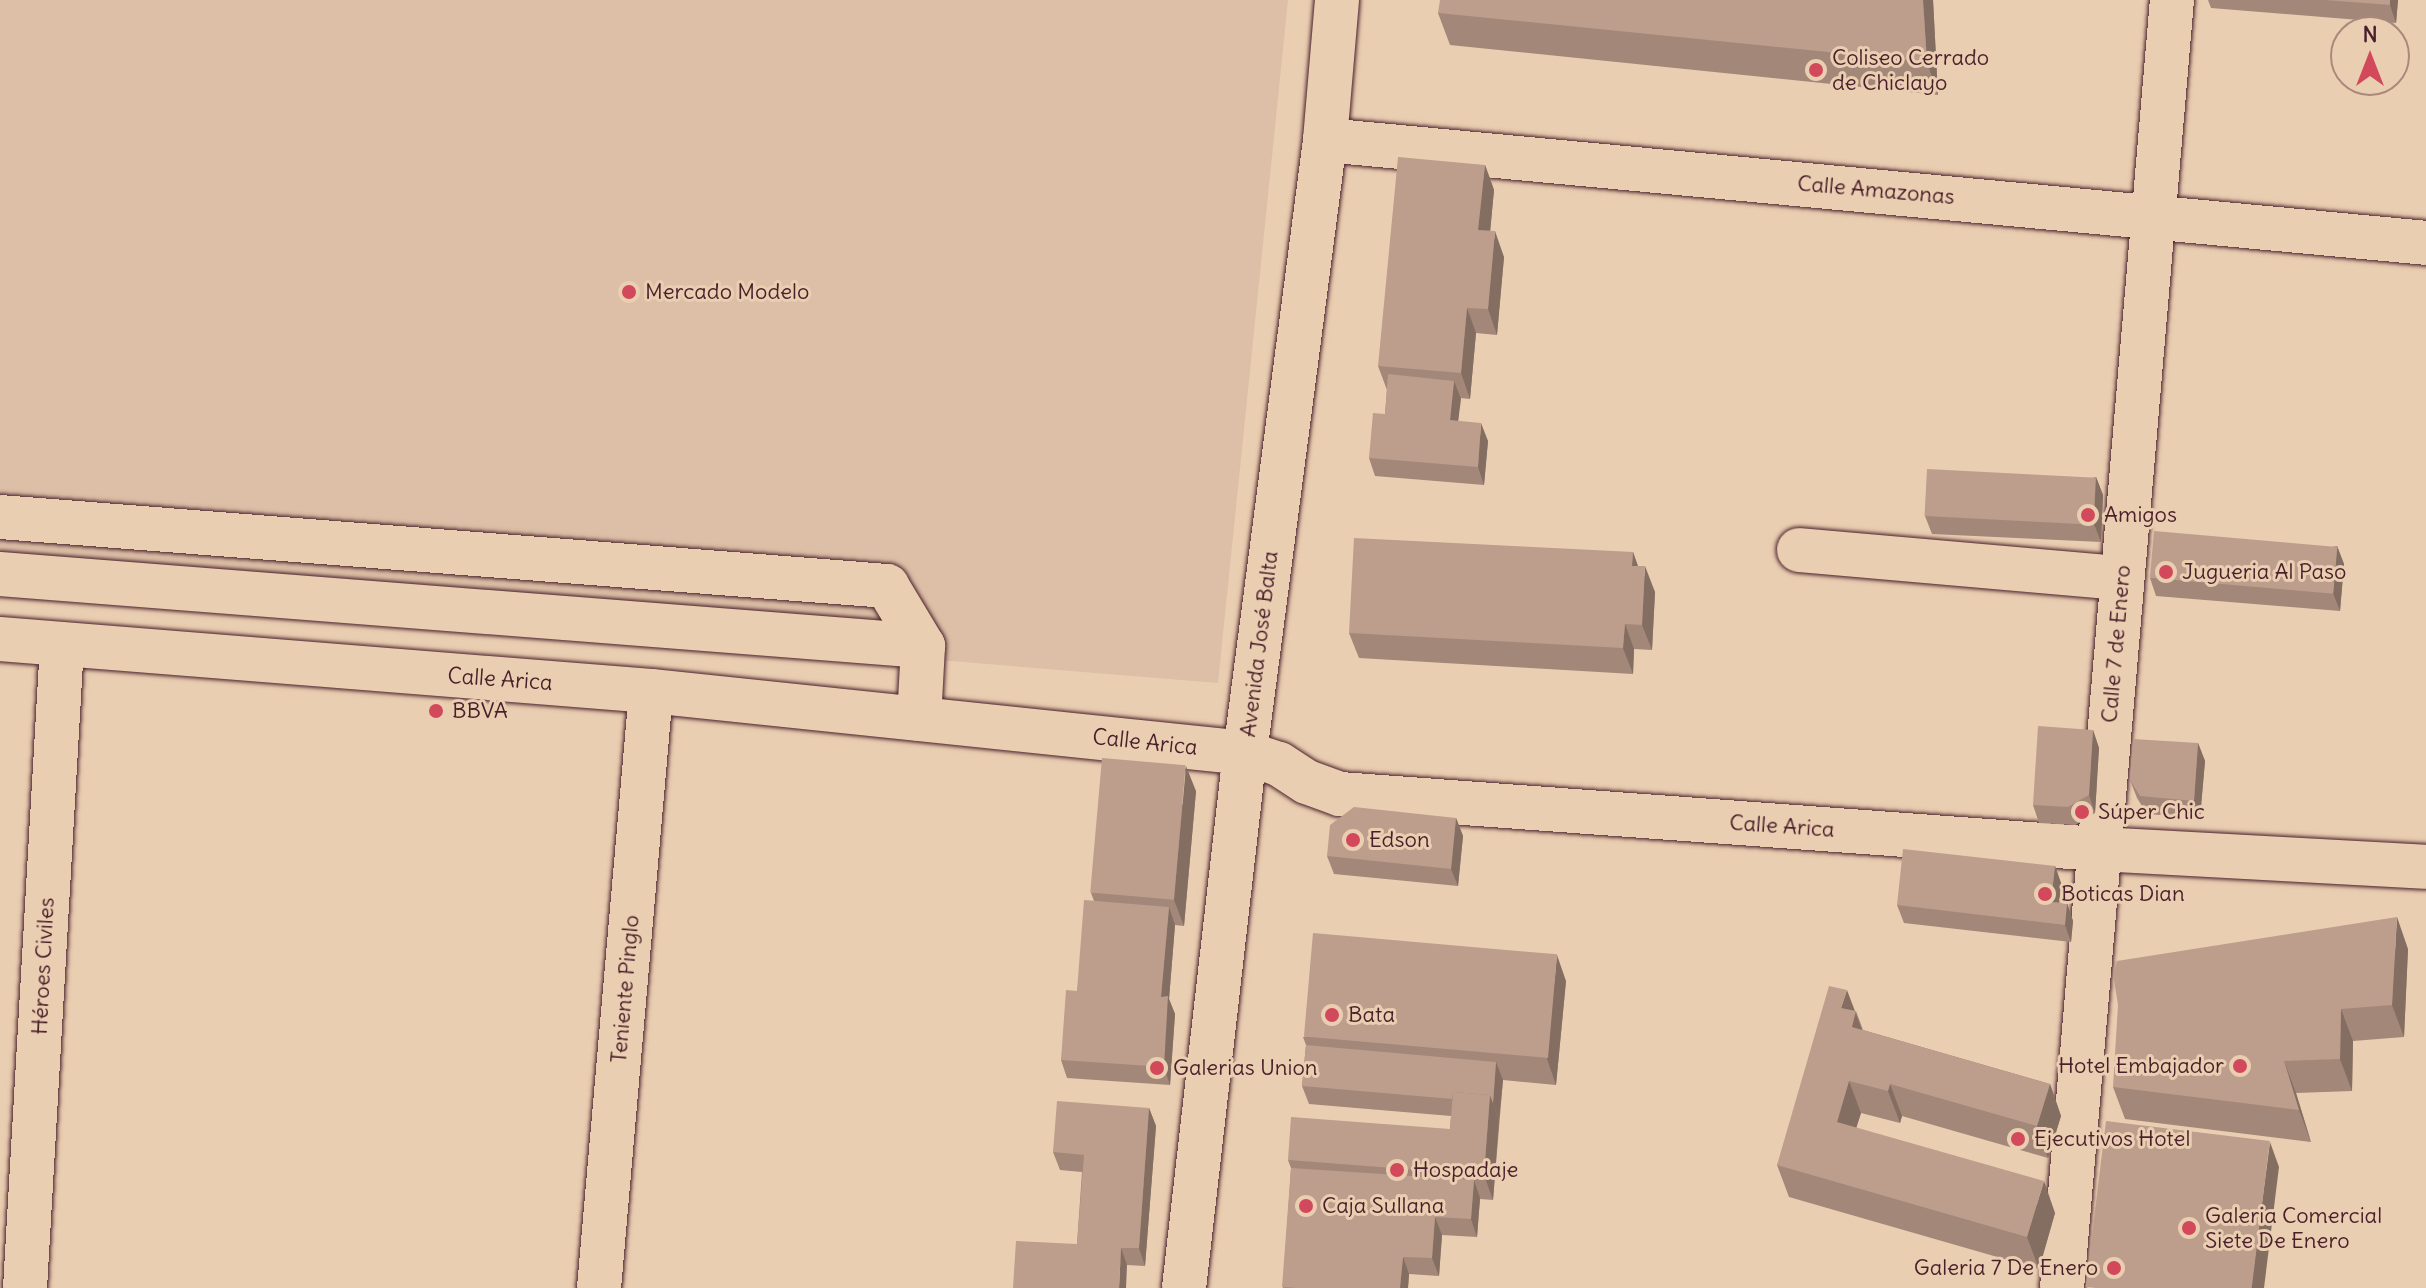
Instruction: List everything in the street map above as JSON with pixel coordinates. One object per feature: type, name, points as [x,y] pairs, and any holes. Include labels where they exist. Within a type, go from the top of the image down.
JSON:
[{"type":"street","name":"Avenida José Balta","points":[[1184,1288],[1245,753],[1325,140],[1337,0]]},
{"type":"street","name":"Calle 7 de Enero","points":[[2062,1288],[2172,0]]},
{"type":"street","name":"Calle Amazonas","points":[[1325,140],[2153,215],[2426,243]]},
{"type":"street","points":[[0,517],[887,586],[923,646],[919,719]]},
{"type":"street","points":[[1799,550],[2122,578]]},
{"type":"street","points":[[0,574],[679,624],[923,646]]},
{"type":"street","name":"Calle Arica","points":[[0,639],[651,691],[1245,753],[1279,764],[1307,782],[1340,794],[2098,849],[2426,867]]},
{"type":"street","name":"Héroes Civiles","points":[[25,1288],[62,645]]},
{"type":"street","name":"Teniente Pinglo","points":[[599,1288],[651,691]]},
{"type":"shaded area","name":"Mercado Modelo","points":[[0,0],[1288,0],[1218,683],[0,583]]},
{"type":"building","points":[[1440,0],[1923,0],[1927,62],[1438,13]]},
{"type":"building","points":[[2325,0],[2390,0],[2390,5]]},
{"type":"building","points":[[1398,157],[1485,165],[1478,230],[1495,231],[1488,309],[1467,308],[1461,373],[1378,366]]},
{"type":"building","points":[[1388,374],[1454,381],[1450,420],[1481,423],[1478,467],[1369,458],[1373,413],[1385,414]]},
{"type":"building","points":[[1927,469],[2096,478],[2093,525],[1925,516]]},
{"type":"building","points":[[2154,531],[2337,547],[2333,594],[2150,578]]},
{"type":"building","points":[[1354,538],[1633,552],[1632,566],[1645,566],[1642,625],[1625,624],[1623,648],[1349,633]]},
{"type":"building","points":[[2038,726],[2093,730],[2089,795],[2068,807],[2033,805]]},
{"type":"building","points":[[2133,739],[2198,743],[2194,801],[2140,796],[2130,780]]},
{"type":"building","points":[[1102,758],[1186,765],[1174,900],[1090,892]]},
{"type":"building","points":[[1354,807],[1456,818],[1451,869],[1327,856],[1330,825]]},
{"type":"building","points":[[1903,849],[2055,866],[2051,902],[2067,903],[2065,925],[1897,905]]},
{"type":"building","points":[[1084,900],[1169,907],[1161,997],[1168,996],[1164,1067],[1061,1060],[1066,990],[1077,991]]},
{"type":"building","name":"Hotel Embajador","points":[[2397,917],[2392,1005],[2341,1009],[2340,1059],[2284,1061],[2299,1110],[2113,1087],[2118,1005],[2113,974],[2117,961]]},
{"type":"building","points":[[1313,933],[1557,954],[1548,1058],[1304,1037]]},
{"type":"building","points":[[1829,986],[1847,990],[1841,1008],[1856,1011],[1852,1027],[2050,1084],[2037,1126],[1890,1084],[1888,1091],[1849,1081],[1837,1122],[2044,1181],[2027,1237],[1777,1165]]},
{"type":"building","points":[[1306,1045],[1496,1062],[1493,1103],[1490,1095],[1453,1092],[1452,1099],[1302,1086]]},
{"type":"building","points":[[1453,1092],[1490,1095],[1484,1175],[1288,1160],[1291,1117],[1450,1129]]},
{"type":"building","points":[[1057,1101],[1149,1108],[1139,1248],[1121,1248],[1119,1288],[1013,1288],[1016,1241],[1077,1244],[1084,1155],[1053,1152]]},
{"type":"building","name":"Galeria Comercial Siete De Enero","points":[[2106,1121],[2270,1141],[2252,1288],[2086,1287]]},
{"type":"building","points":[[1291,1168],[1474,1180],[1471,1219],[1435,1217],[1432,1258],[1403,1257],[1400,1288],[1282,1287]]},
{"type":"place","name":"Coliseo Cerrado de Chiclayo","points":[[1816,70]]},
{"type":"place","name":"Mercado Modelo","points":[[629,292]]},
{"type":"place","name":"Amigos","points":[[2088,515]]},
{"type":"place","name":"Jugueria Al Paso","points":[[2166,572]]},
{"type":"place","name":"BBVA","points":[[436,711]]},
{"type":"place","name":"Súper Chic","points":[[2082,812]]},
{"type":"place","name":"Edson","points":[[1353,840]]},
{"type":"place","name":"Boticas Dian","points":[[2045,894]]},
{"type":"place","name":"Bata","points":[[1332,1015]]},
{"type":"place","name":"Hotel Embajador","points":[[2240,1066]]},
{"type":"place","name":"Galerias Union","points":[[1157,1068]]},
{"type":"place","name":"Ejecutivos Hotel","points":[[2018,1139]]},
{"type":"place","name":"Hospadaje","points":[[1397,1170]]},
{"type":"place","name":"Caja Sullana","points":[[1306,1206]]},
{"type":"place","name":"Galeria Comercial Siete De Enero","points":[[2189,1228]]},
{"type":"place","name":"Galeria 7 De Enero","points":[[2114,1268]]}]
